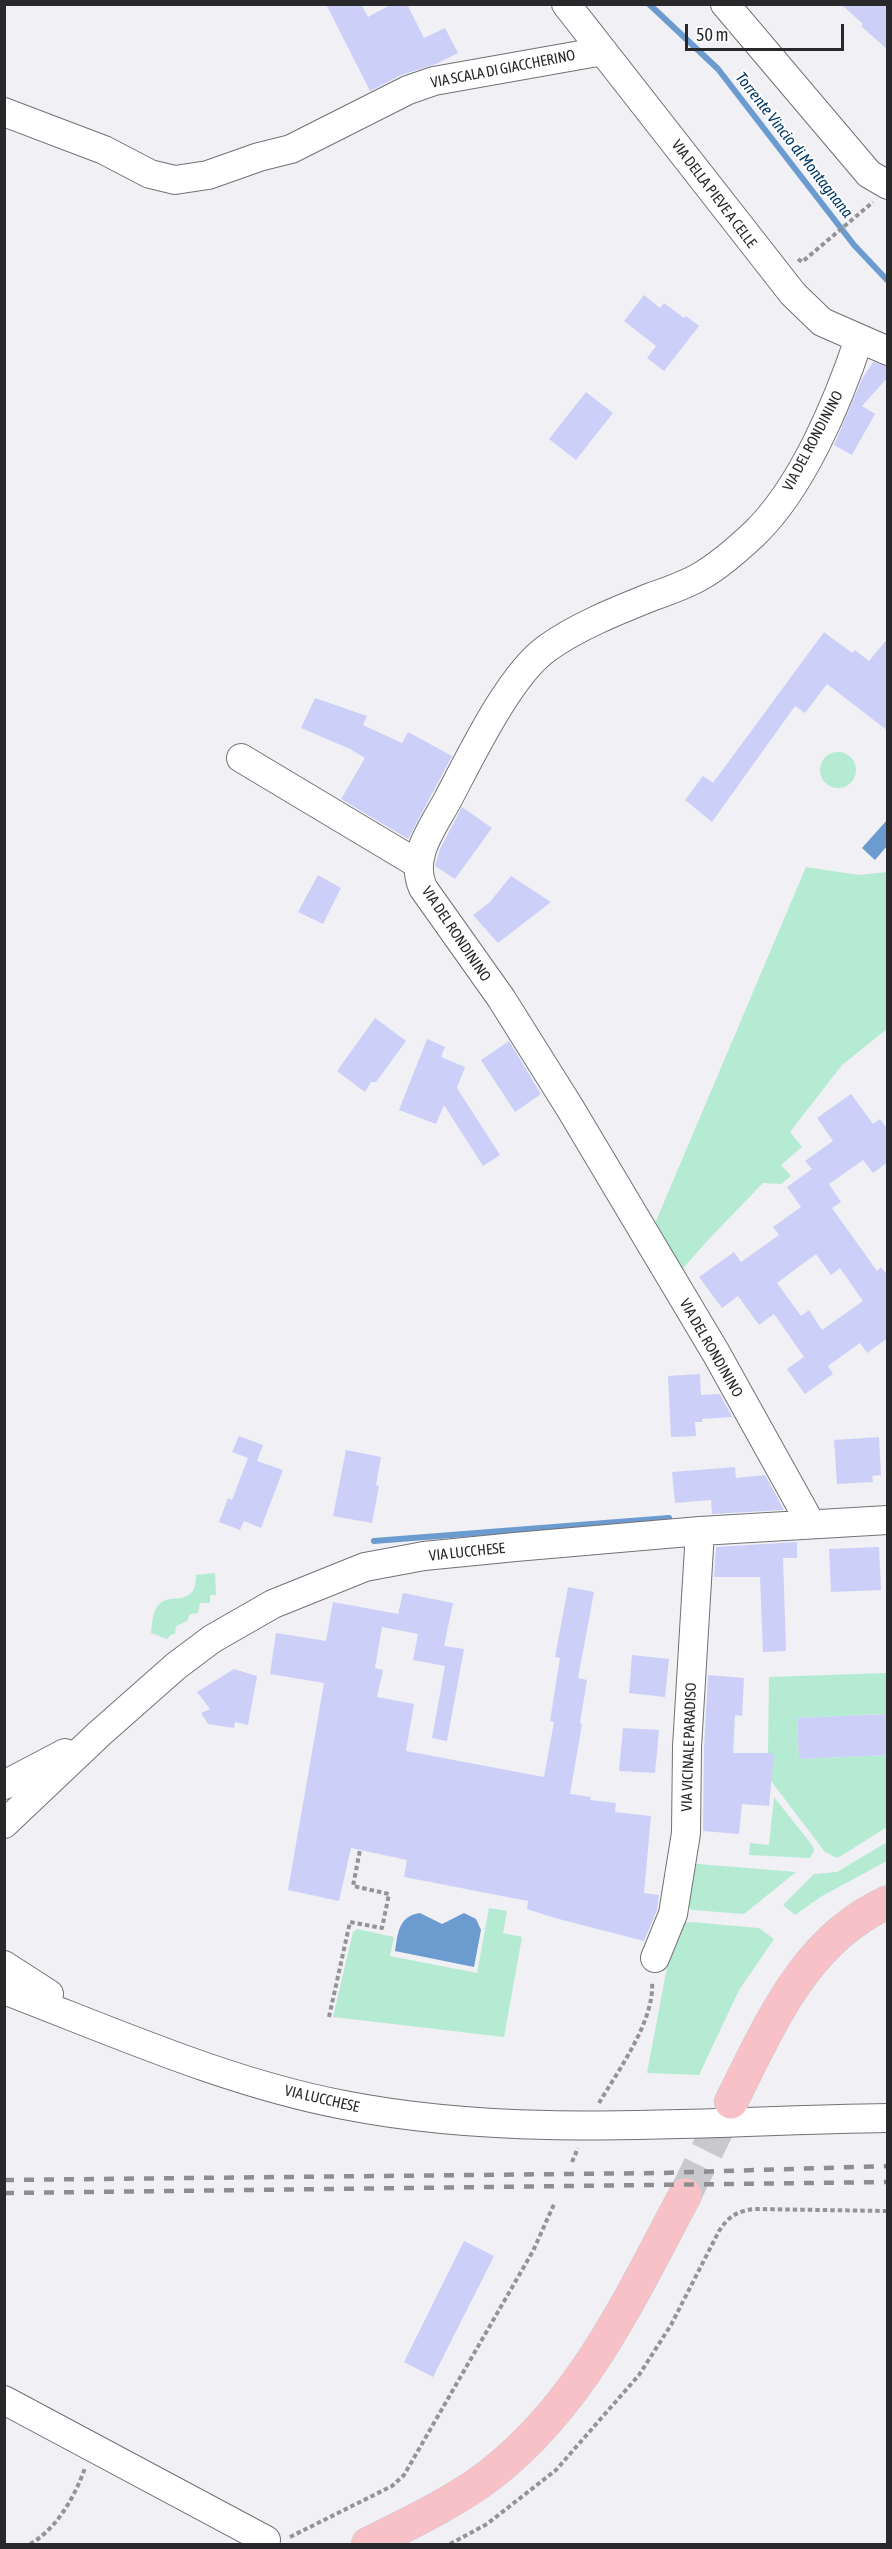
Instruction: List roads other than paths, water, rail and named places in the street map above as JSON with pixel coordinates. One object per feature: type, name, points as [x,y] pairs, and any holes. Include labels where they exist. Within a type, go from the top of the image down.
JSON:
[{"type":"main road","points":[[731,2102],[784,1999],[799,1975],[843,1929],[888,1902]]},
{"type":"main road","points":[[368,2544],[476,2485],[503,2463],[555,2411],[618,2322],[685,2195]]},
{"type":"street","name":"VIA DELLA PIEVE A CELLE","points":[[566,4],[793,294],[822,322],[888,351]]},
{"type":"street","points":[[726,4],[884,190]]},
{"type":"street","name":"VIA SCALA DI GIACCHERINO","points":[[4,112],[104,150],[150,174],[175,180],[208,175],[291,148],[334,129],[408,90],[434,81],[603,51]]},
{"type":"street","name":"VIA DEL RONDININO","points":[[810,1524],[716,1353],[570,1108],[501,998],[423,888],[419,879],[418,864],[429,834],[499,707],[544,650],[598,620],[701,576],[730,555],[769,517],[810,455],[832,411],[859,339]]},
{"type":"street","points":[[241,758],[418,864]]},
{"type":"street","name":"VIA LUCCHESE","points":[[4,1824],[99,1734],[176,1666],[212,1639],[273,1604],[366,1567],[424,1557],[700,1531],[888,1520]]},
{"type":"street","name":"VIA VICINALE PARADISO","points":[[656,1958],[673,1914],[686,1833],[687,1747],[700,1531]]},
{"type":"street","name":"VIA LUCCHESE","points":[[4,1785],[99,1734]]},
{"type":"street","name":"VIA LUCCHESE","points":[[4,1965],[102,2027]]},
{"type":"street","name":"VIA LUCCHESE","points":[[4,1990],[247,2080],[343,2105],[428,2118],[551,2125],[888,2118]]},
{"type":"street","points":[[4,2400],[266,2540]]},
{"type":"water","points":[[887,820],[887,846],[875,860],[862,848]]},
{"type":"water","points":[[420,1913],[442,1924],[464,1913],[476,1919],[481,1930],[474,1967],[395,1951],[398,1932],[403,1922]]},
{"type":"waterway","name":"Torrente Vincio di Montagnana","points":[[649,4],[718,69],[854,245],[888,281]]},
{"type":"waterway","points":[[374,1541],[669,1518]]},
{"type":"tunnel","points":[[685,2195],[731,2102]]},
{"type":"railway","points":[[4,2180],[660,2173],[888,2166]]},
{"type":"railway","points":[[4,2193],[888,2182]]}]
